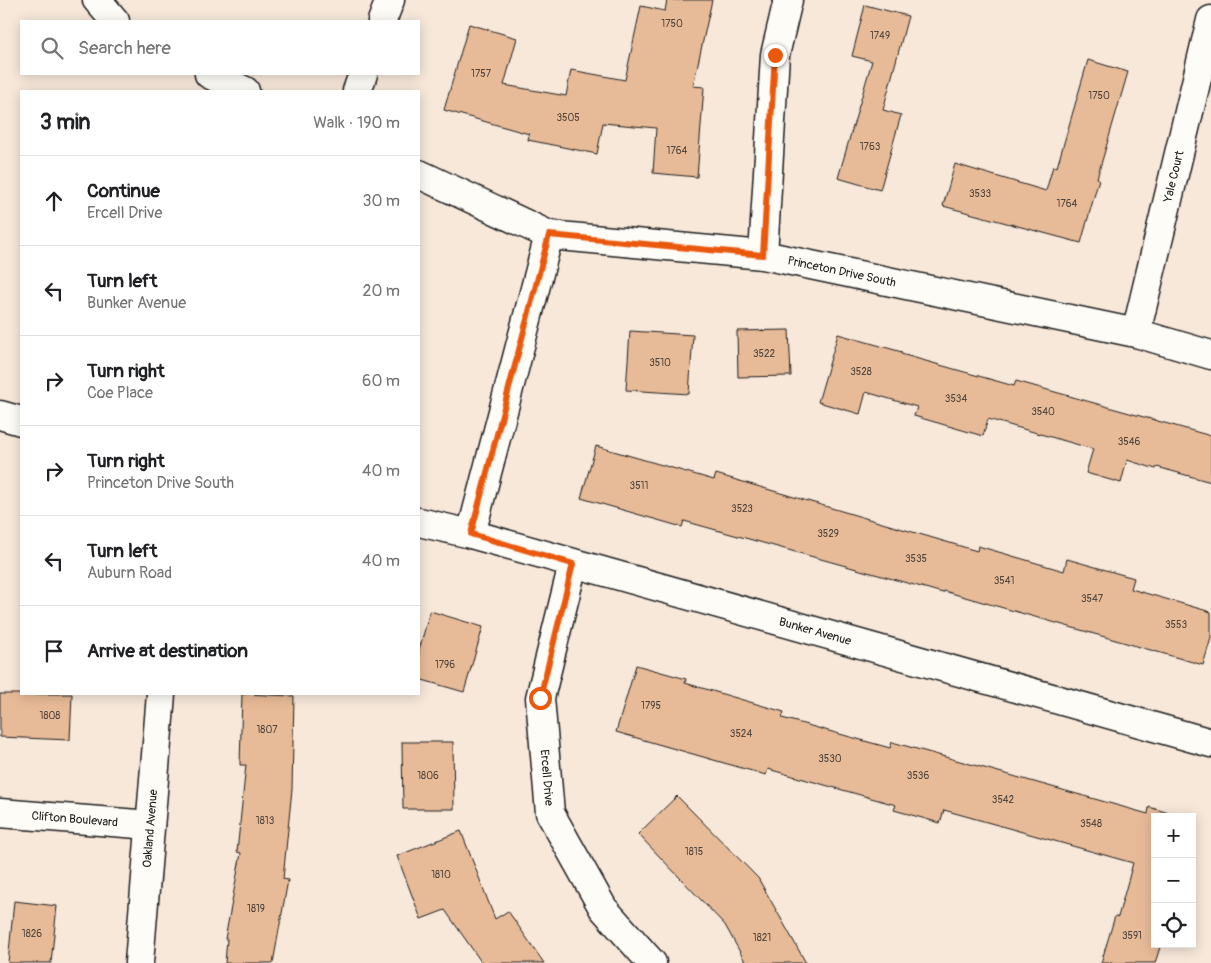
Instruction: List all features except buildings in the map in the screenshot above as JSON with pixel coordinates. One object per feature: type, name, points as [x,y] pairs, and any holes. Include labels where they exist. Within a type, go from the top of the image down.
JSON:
[{"type":"street","points":[[97,0],[114,20]]},
{"type":"street","points":[[382,20],[390,0]]},
{"type":"street","points":[[763,255],[775,55],[788,0]]},
{"type":"street","name":"Yale Court","points":[[1136,333],[1211,20]]},
{"type":"street","points":[[211,75],[243,90]]},
{"type":"street","points":[[357,90],[364,75]]},
{"type":"street","name":"Princeton Drive South","points":[[420,174],[549,235],[763,255],[1136,333],[1211,355]]},
{"type":"street","points":[[471,534],[549,235]]},
{"type":"street","points":[[0,415],[20,421]]},
{"type":"street","name":"Bunker Avenue","points":[[420,522],[471,534],[1211,742]]},
{"type":"street","name":"Ercell Drive","points":[[573,564],[540,698],[550,813],[603,908],[652,963]]},
{"type":"street","name":"Oakland Avenue","points":[[139,963],[161,695]]},
{"type":"street","name":"Clifton Boulevard","points":[[0,813],[150,825]]},
{"type":"route","points":[[540,698],[573,564],[471,534],[549,235],[763,255],[775,55]]}]
